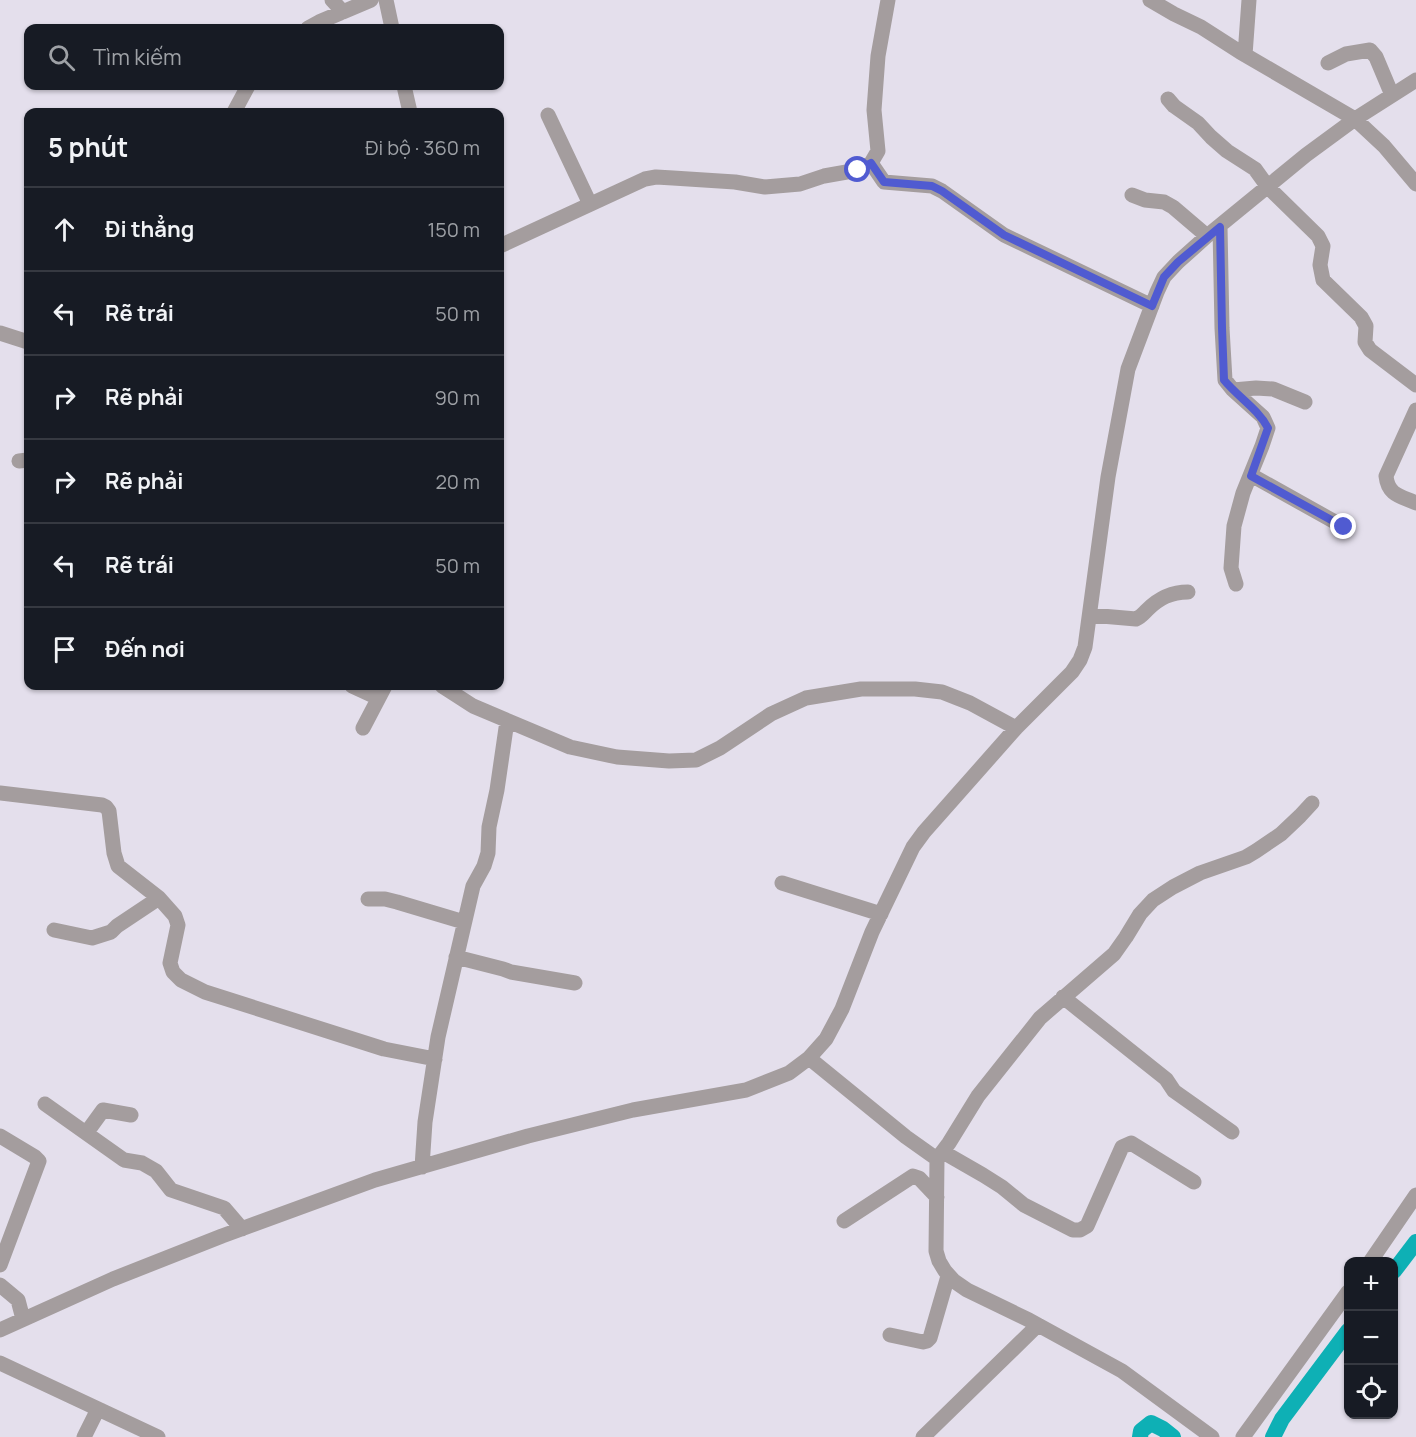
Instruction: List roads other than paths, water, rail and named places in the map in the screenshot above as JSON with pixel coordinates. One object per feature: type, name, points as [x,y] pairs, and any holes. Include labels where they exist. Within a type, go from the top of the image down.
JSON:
[{"type":"street","points":[[332,0],[343,12]]},
{"type":"street","points":[[315,24],[371,0]]},
{"type":"street","points":[[386,0],[391,24]]},
{"type":"street","points":[[504,244],[645,179],[656,177],[735,182],[765,187],[800,184],[824,176],[858,170],[871,163],[878,152],[874,110],[878,56],[888,0]]},
{"type":"street","points":[[1150,0],[1201,27],[1355,119],[1384,146],[1416,184]]},
{"type":"street","points":[[1245,55],[1249,0]]},
{"type":"street","points":[[1328,63],[1346,54],[1370,50],[1376,57],[1392,95]]},
{"type":"street","points":[[0,1330],[113,1279],[375,1180],[528,1136],[633,1110],[746,1090],[789,1073],[809,1058],[826,1039],[842,1010],[872,932],[913,847],[1016,728],[1072,672],[1080,660],[1085,647],[1108,477],[1128,369],[1164,277],[1207,236],[1306,155],[1355,119],[1416,80]]},
{"type":"street","points":[[236,108],[246,90]]},
{"type":"street","points":[[405,90],[409,108]]},
{"type":"street","points":[[1168,99],[1198,123],[1227,151],[1255,169],[1268,187],[1318,236],[1323,246],[1320,266],[1323,280],[1361,317],[1366,326],[1365,342],[1370,350],[1416,386]]},
{"type":"street","points":[[548,115],[590,204]]},
{"type":"street","points":[[871,163],[884,182],[932,186],[1004,235],[1152,306]]},
{"type":"street","points":[[1132,195],[1145,200],[1164,202],[1207,236]]},
{"type":"street","points":[[1220,227],[1224,380],[1263,417],[1268,428],[1243,493],[1234,526],[1231,568],[1236,584]]},
{"type":"street","points":[[0,333],[24,341]]},
{"type":"street","points":[[1233,390],[1273,389],[1305,402]]},
{"type":"street","points":[[1416,410],[1386,476],[1391,491],[1416,503]]},
{"type":"street","points":[[1251,476],[1344,527]]},
{"type":"street","points":[[1090,615],[1136,619],[1162,597],[1188,592]]},
{"type":"street","points":[[448,690],[473,706],[570,747],[617,757],[669,761],[696,760],[720,748],[771,714],[806,698],[861,689],[915,689],[942,692],[970,703],[1016,728]]},
{"type":"street","points":[[363,728],[382,692]]},
{"type":"street","points":[[422,1167],[425,1122],[438,1037],[473,886],[488,853],[489,827],[507,721]]},
{"type":"street","points":[[0,793],[106,807],[109,811],[114,854],[118,866],[159,898],[175,916],[178,925],[170,963],[173,972],[181,980],[205,992],[373,1045],[435,1059]]},
{"type":"street","points":[[1212,1437],[1122,1371],[968,1290],[948,1276],[939,1262],[936,1251],[940,1155],[978,1096],[1040,1018],[1113,954],[1140,914],[1153,900],[1200,873],[1246,857],[1256,851],[1281,834],[1312,803]]},
{"type":"street","points":[[782,884],[881,914]]},
{"type":"street","points":[[54,930],[92,938],[111,932],[159,898]]},
{"type":"street","points":[[368,899],[385,899],[464,922]]},
{"type":"street","points":[[456,957],[511,972],[576,983]]},
{"type":"street","points":[[1063,997],[1166,1079],[1174,1091],[1232,1132]]},
{"type":"street","points":[[809,1058],[906,1137],[983,1175],[1024,1205],[1073,1230],[1080,1230],[1087,1226],[1122,1147],[1131,1143],[1194,1182]]},
{"type":"street","points":[[45,1104],[124,1160],[142,1163],[156,1171],[171,1190],[224,1208],[242,1229]]},
{"type":"street","points":[[87,1132],[103,1110],[131,1115]]},
{"type":"street","points":[[0,1136],[39,1161],[0,1265]]},
{"type":"street","points":[[844,1221],[913,1176],[919,1178],[937,1197]]},
{"type":"street","points":[[1373,1257],[1416,1195]]},
{"type":"street","points":[[890,1335],[923,1342],[930,1338],[948,1276]]},
{"type":"street","points":[[0,1285],[18,1300],[23,1319]]},
{"type":"street","points":[[1243,1437],[1344,1298]]},
{"type":"street","points":[[923,1437],[1038,1325]]},
{"type":"street","points":[[0,1363],[158,1437]]},
{"type":"street","points":[[84,1437],[98,1409]]},
{"type":"waterway","points":[[1398,1266],[1416,1242]]},
{"type":"waterway","points":[[1273,1437],[1282,1419],[1344,1336]]},
{"type":"waterway","points":[[1140,1437],[1141,1431],[1151,1423],[1173,1437]]}]
